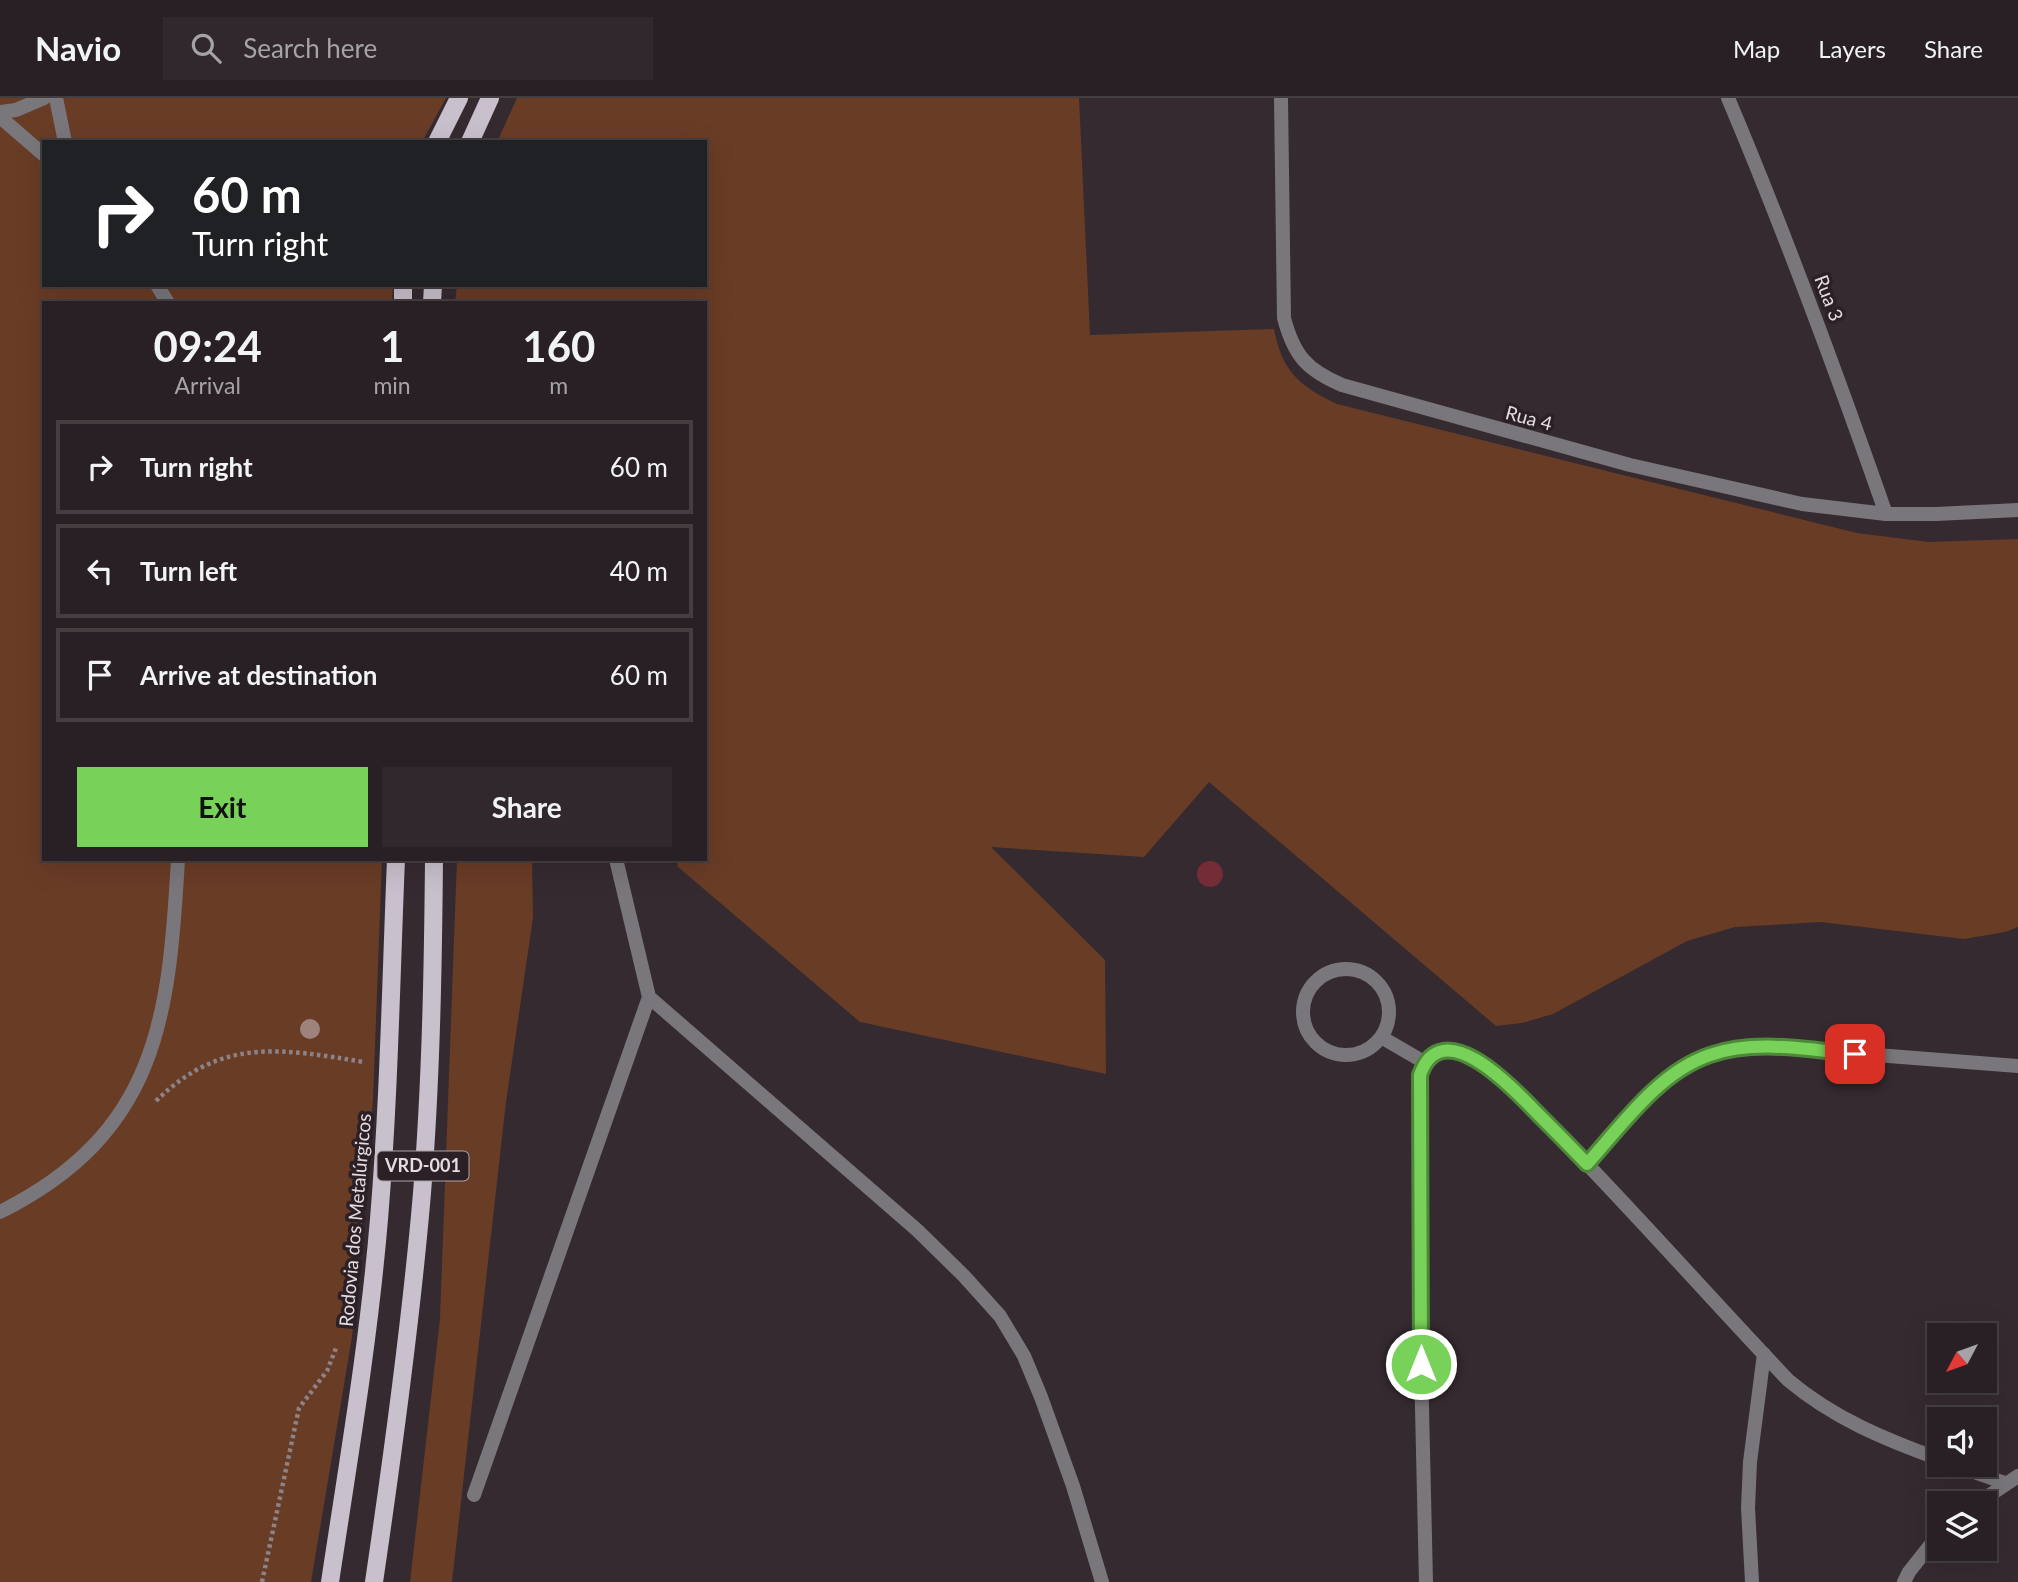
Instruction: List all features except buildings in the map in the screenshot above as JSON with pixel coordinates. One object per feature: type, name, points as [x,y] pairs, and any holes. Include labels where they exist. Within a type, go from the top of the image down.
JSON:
[{"type":"main road","points":[[438,140],[459,98]]},
{"type":"main road","points":[[471,140],[490,98]]},
{"type":"main road","name":"Rodovia dos Metalúrgicos","points":[[330,1582],[353,1433],[379,1221],[392,1016],[396,861]]},
{"type":"main road","name":"VRD-001","points":[[374,1582],[408,1328],[422,1191],[433,973],[434,861]]},
{"type":"street","points":[[0,115],[44,98]]},
{"type":"street","points":[[56,98],[65,140]]},
{"type":"street","name":"Rua 4","points":[[1281,98],[1284,318],[1290,342],[1302,360],[1321,376],[1342,385],[1630,465],[1802,504],[1886,514],[2018,510]]},
{"type":"street","name":"Rua 3","points":[[1728,98],[1758,167],[1827,348],[1886,514]]},
{"type":"street","points":[[0,115],[42,153]]},
{"type":"street","points":[[0,1212],[58,1177],[97,1142],[117,1117],[144,1072],[169,979],[178,861]]},
{"type":"street","points":[[474,1495],[649,997],[616,861]]},
{"type":"street","points":[[1351,968],[1365,973],[1377,982],[1385,994],[1389,1009],[1381,1037],[1371,1048],[1357,1054],[1329,1052],[1317,1044],[1308,1034],[1302,1007],[1314,982],[1337,969],[1351,968]]},
{"type":"street","points":[[649,997],[917,1230],[1000,1316],[1024,1356],[1050,1420],[1102,1582]]},
{"type":"street","points":[[1381,1037],[1424,1062]]},
{"type":"street","points":[[1587,1164],[1660,1086],[1686,1066],[1712,1054],[1773,1047],[2018,1066]]},
{"type":"street","points":[[1426,1582],[1419,1090],[1424,1062],[1447,1051],[1463,1054],[1500,1075],[1587,1164],[1763,1354],[1811,1399],[1870,1432],[1927,1454]]},
{"type":"street","points":[[1752,1582],[1748,1508],[1750,1462],[1763,1354]]},
{"type":"street","points":[[1995,1491],[2011,1480]]},
{"type":"street","points":[[1903,1582],[1927,1549]]},
{"type":"path","points":[[152,1105],[190,1074],[210,1064],[260,1050],[288,1050],[364,1062],[363,1075]]},
{"type":"path","points":[[262,1582],[299,1408],[327,1371],[337,1339]]},
{"type":"shaded area","points":[[0,98],[446,98],[423,140],[42,140],[42,287],[393,287],[392,301],[42,301],[42,861],[382,861],[373,1099],[352,1337],[311,1582],[0,1582]]},
{"type":"shaded area","points":[[517,98],[1079,98],[1090,335],[1274,329],[1282,356],[1294,376],[1312,391],[1337,404],[1857,533],[1929,542],[2018,539],[2018,927],[1964,939],[1821,922],[1735,927],[1687,941],[1553,1014],[1522,1023],[1496,1026],[1209,782],[1144,857],[991,847],[1105,960],[1106,1074],[860,1022],[678,867],[676,861],[707,861],[707,301],[455,301],[457,287],[707,287],[707,140],[498,140]]},
{"type":"shaded area","points":[[457,861],[532,861],[533,918],[506,1102],[452,1582],[410,1582],[440,1319]]},
{"type":"route","points":[[1421,1364],[1419,1090],[1424,1062],[1447,1051],[1463,1054],[1480,1062],[1500,1075],[1587,1164],[1660,1086],[1686,1066],[1712,1054],[1773,1047],[1855,1054]]}]
